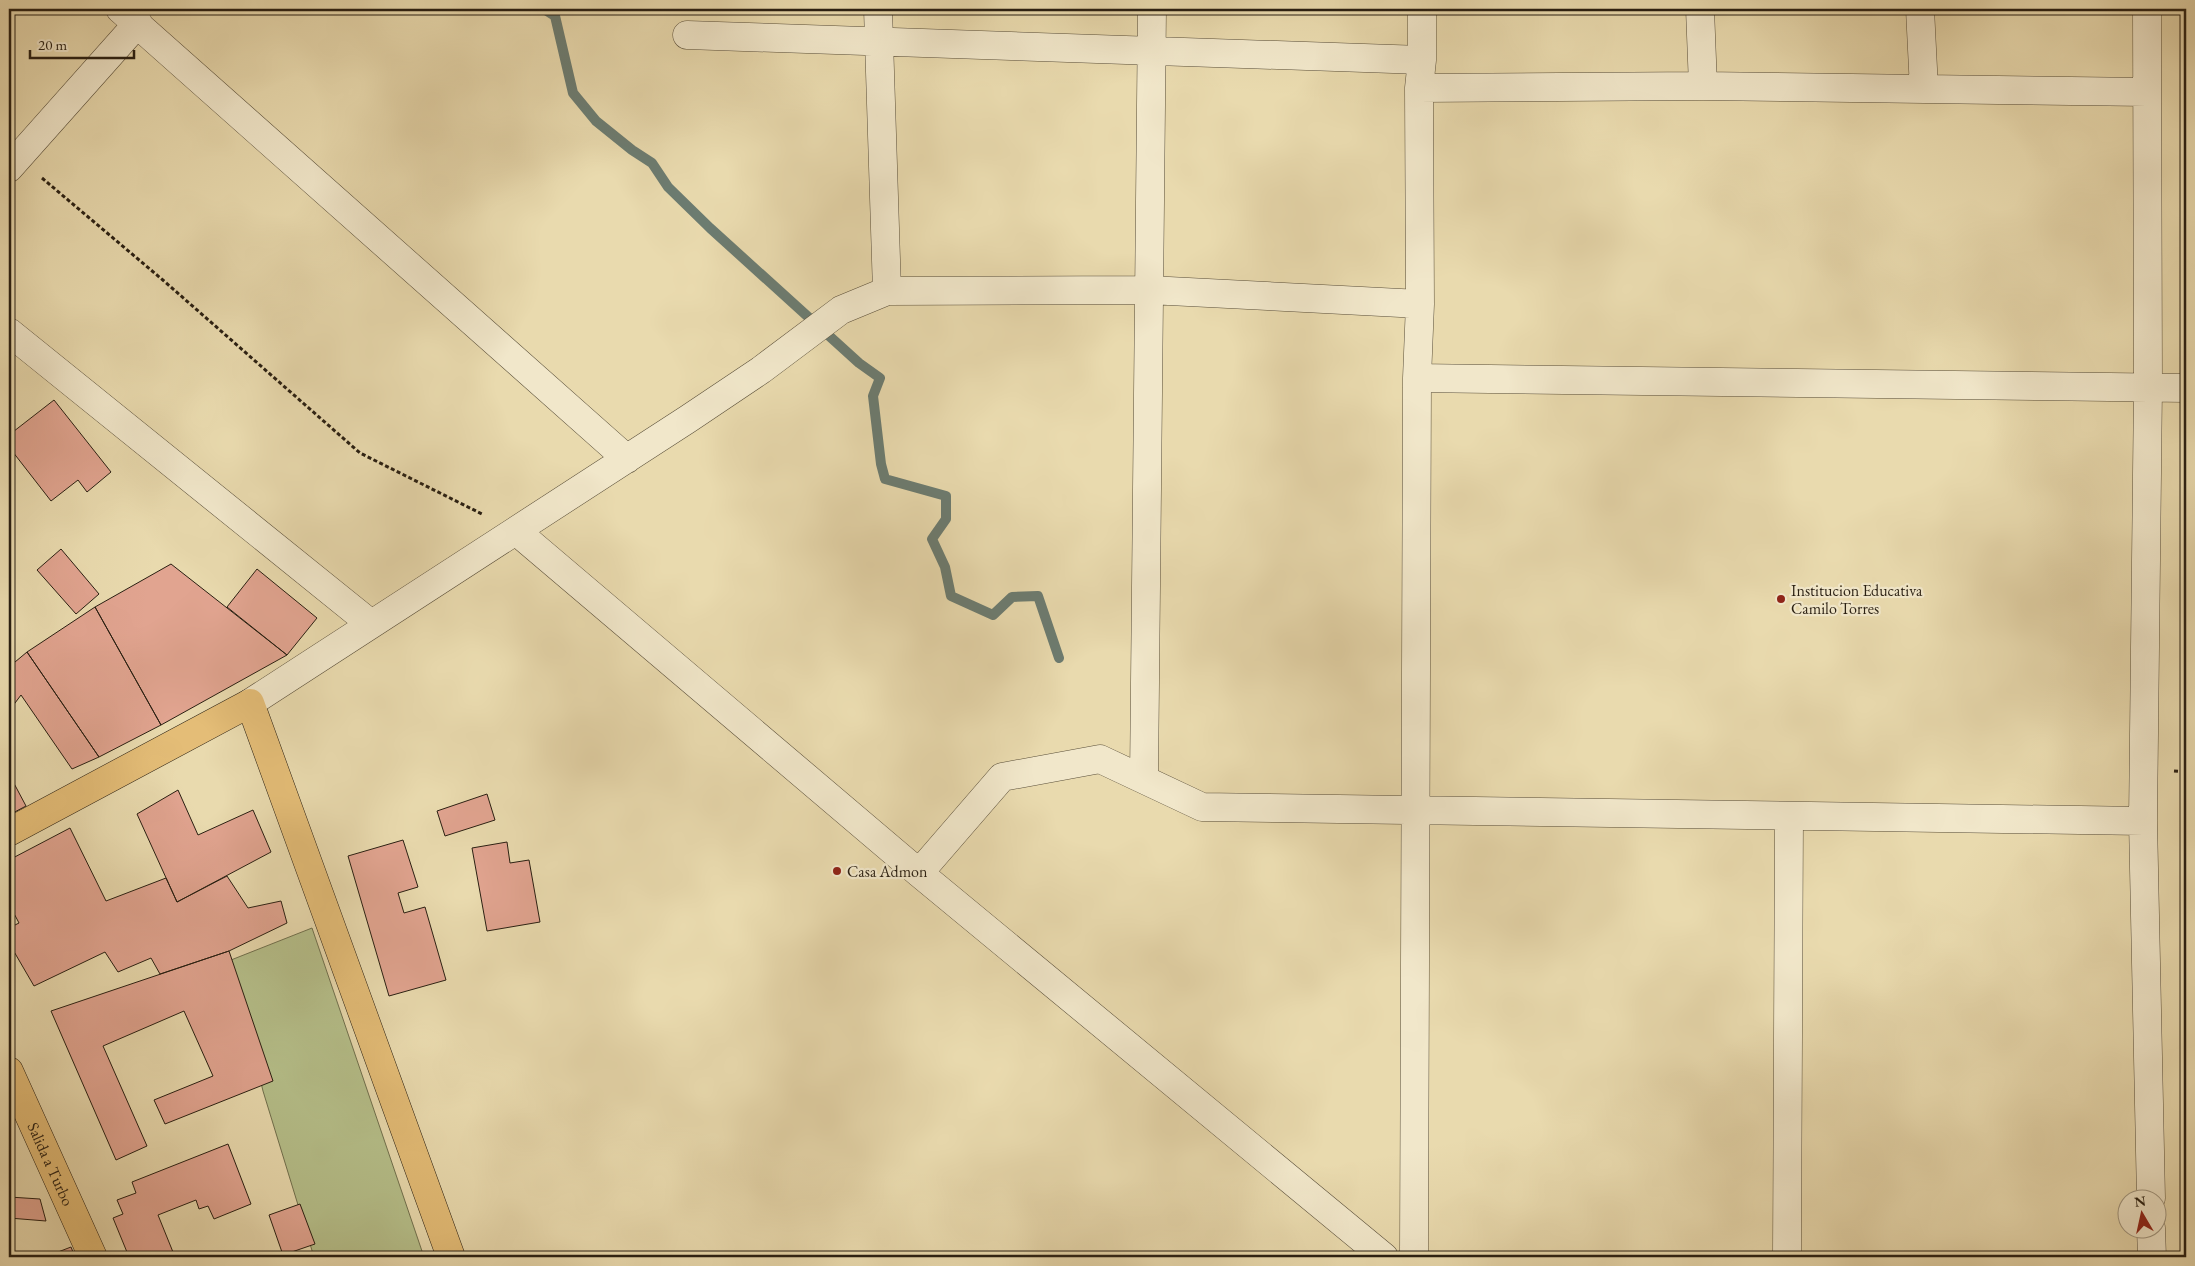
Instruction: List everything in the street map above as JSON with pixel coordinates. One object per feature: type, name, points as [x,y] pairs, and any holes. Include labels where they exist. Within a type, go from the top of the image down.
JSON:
[{"type":"main road","points":[[9,832],[250,703],[451,1257]]},
{"type":"main road","name":"Salida a Turbo","points":[[9,1071],[93,1257]]},
{"type":"street","points":[[878,9],[887,291]]},
{"type":"street","points":[[1144,779],[1152,9]]},
{"type":"street","points":[[1414,1257],[1417,378],[1420,304],[1419,88],[1422,60],[1422,9]]},
{"type":"street","points":[[1700,9],[1703,86]]},
{"type":"street","points":[[1920,9],[1924,90]]},
{"type":"street","points":[[2147,9],[2148,388],[2143,821],[2151,1188]]},
{"type":"street","points":[[13,162],[129,16],[626,459]]},
{"type":"street","points":[[687,35],[1422,60]]},
{"type":"street","points":[[1419,88],[1703,86],[2147,92]]},
{"type":"street","points":[[250,703],[761,370],[841,310],[887,291],[1149,290],[1420,304]]},
{"type":"street","points":[[9,332],[371,624]]},
{"type":"street","points":[[1417,378],[2186,388]]},
{"type":"street","points":[[516,531],[919,873],[1384,1257]]},
{"type":"street","points":[[919,873],[1002,777],[1100,759],[1202,806],[2143,821]]},
{"type":"street","points":[[1787,1257],[1789,816]]},
{"type":"street","points":[[2152,1238],[2152,1257]]},
{"type":"path","points":[[13,162],[164,281],[360,453],[516,531]]},
{"type":"green space","points":[[312,928],[424,1257],[314,1257],[263,1091],[231,960]]},
{"type":"building","points":[[54,400],[111,472],[87,492],[78,480],[51,501],[9,447],[9,435]]},
{"type":"building","points":[[61,549],[99,594],[76,614],[37,570]]},
{"type":"building","points":[[171,564],[287,655],[161,725],[95,607]]},
{"type":"building","points":[[257,569],[317,618],[287,655],[227,607]]},
{"type":"building","points":[[95,607],[161,725],[99,757],[27,652]]},
{"type":"building","points":[[27,652],[99,757],[72,769],[21,695],[9,711],[9,667]]},
{"type":"building","points":[[9,774],[26,806],[9,815]]},
{"type":"building","points":[[178,790],[198,835],[253,810],[271,852],[177,902],[137,814]]},
{"type":"building","points":[[487,794],[495,820],[445,836],[437,811]]},
{"type":"building","points":[[70,828],[106,901],[166,878],[177,902],[227,876],[248,908],[281,901],[287,923],[229,951],[160,974],[151,958],[118,972],[105,952],[34,986],[9,943],[9,928],[19,923],[9,904],[9,860]]},
{"type":"building","points":[[403,840],[418,887],[398,893],[404,913],[425,907],[446,980],[389,996],[348,856]]},
{"type":"building","points":[[507,842],[510,863],[529,860],[540,922],[487,931],[472,848]]},
{"type":"building","points":[[229,951],[273,1081],[165,1124],[154,1100],[213,1076],[184,1011],[103,1046],[147,1146],[116,1160],[51,1011]]},
{"type":"building","points":[[228,1144],[251,1204],[214,1219],[208,1206],[199,1209],[196,1200],[158,1215],[175,1257],[129,1257],[113,1218],[123,1214],[117,1200],[136,1193],[132,1182]]},
{"type":"building","points":[[9,1197],[40,1199],[46,1221],[9,1218]]},
{"type":"building","points":[[300,1204],[315,1244],[283,1255],[269,1215]]},
{"type":"building","points":[[71,1247],[75,1257],[45,1257]]},
{"type":"waterway","points":[[544,9],[555,16],[573,93],[596,121],[632,150],[652,163],[668,187],[710,228],[859,363],[880,378],[873,396],[881,464],[885,479],[946,496],[946,519],[932,539],[945,567],[951,596],[993,615],[1012,597],[1038,596],[1059,658]]},
{"type":"place","name":"Institucion Educativa Camilo Torres","points":[[1781,599]]},
{"type":"place","name":"Casa Admon","points":[[837,871]]}]
